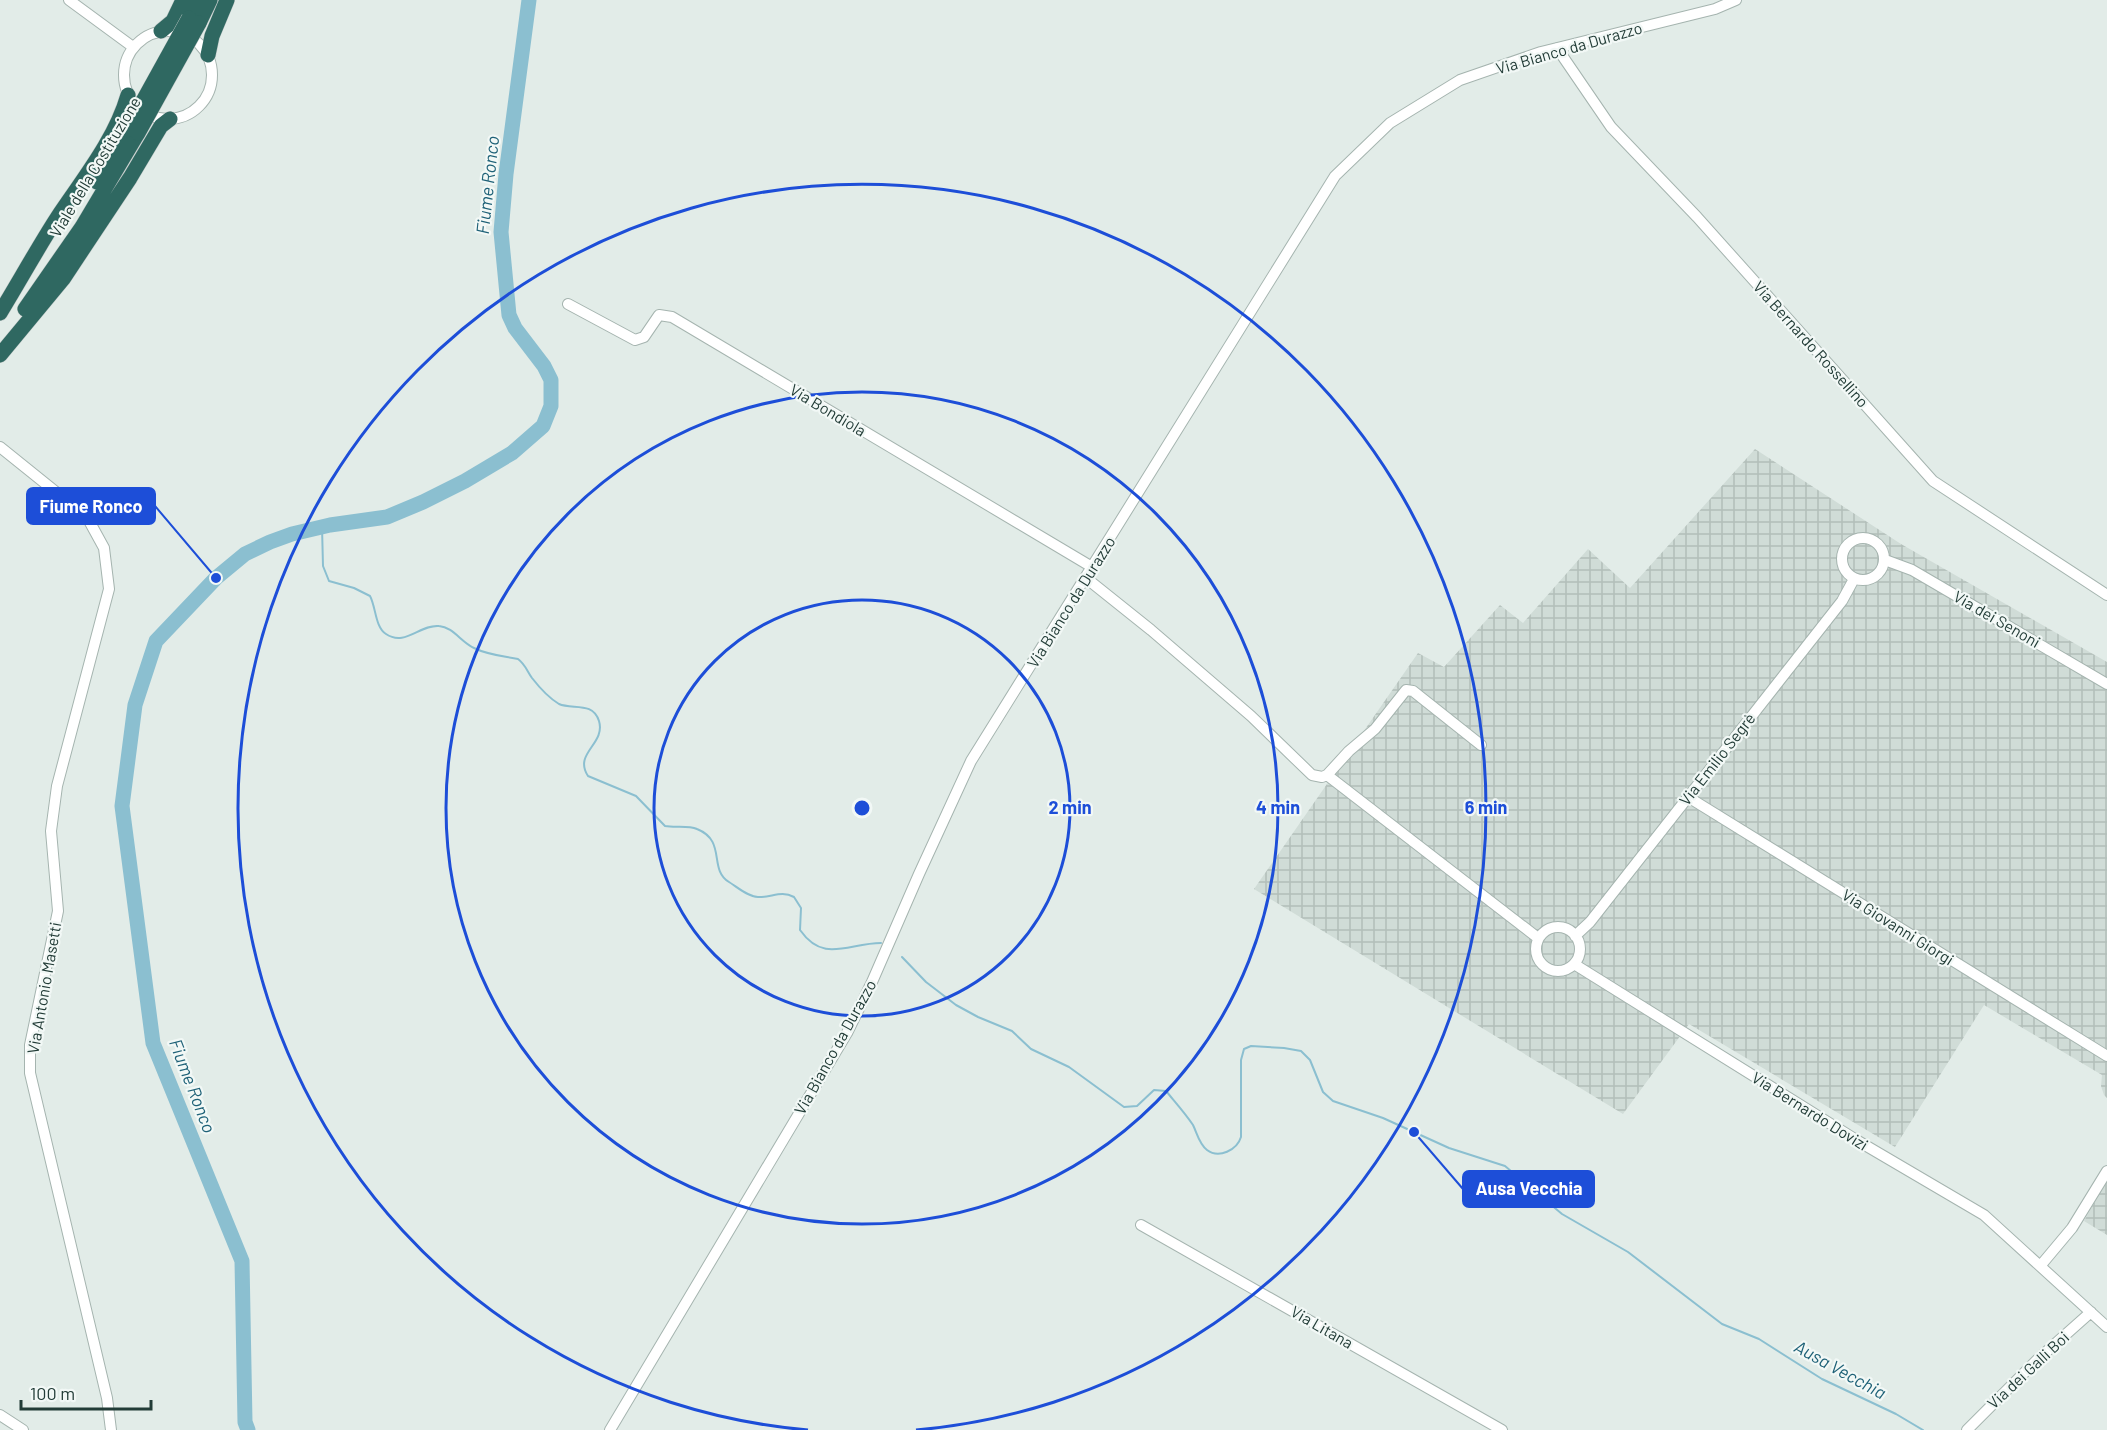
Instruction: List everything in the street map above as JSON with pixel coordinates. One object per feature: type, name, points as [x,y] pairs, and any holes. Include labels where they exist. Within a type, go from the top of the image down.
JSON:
[{"type":"highway","points":[[161,31],[173,21],[183,0]]},
{"type":"highway","name":"Viale della Costituzione","points":[[194,20],[198,0]]},
{"type":"highway","name":"Viale della Costituzione","points":[[0,346],[82,227],[194,20],[210,0]]},
{"type":"highway","points":[[208,56],[212,36],[227,0]]},
{"type":"highway","points":[[0,313],[44,239],[108,140],[124,109],[128,95]]},
{"type":"highway","points":[[0,355],[63,279],[130,178],[161,126],[170,119]]},
{"type":"highway","name":"Viale della Costituzione","points":[[0,326],[133,132]]},
{"type":"street","points":[[69,0],[133,47]]},
{"type":"street","name":"Via Bianco da Durazzo","points":[[610,1430],[847,1033],[971,761],[1335,176],[1390,123],[1460,80],[1557,48],[1715,9],[1736,0]]},
{"type":"street","points":[[161,31],[175,31],[189,35],[200,44],[212,67],[212,80],[206,97],[194,111],[182,117],[158,118],[146,113],[135,105],[124,83],[123,70],[126,58],[133,47],[150,34],[161,31]]},
{"type":"street","name":"Via Bernardo Rossellino","points":[[1557,48],[1611,127],[1697,217],[1933,481],[2107,595]]},
{"type":"street","name":"Via Bondiola","points":[[568,304],[635,340],[644,337],[658,315],[672,317],[1092,567]]},
{"type":"street","name":"Via Antonio Masetti","points":[[0,447],[87,517],[104,548],[109,590],[57,786],[51,831],[58,911],[30,1046],[30,1073],[107,1398],[111,1430]]},
{"type":"street","points":[[1865,538],[1877,543],[1885,560],[1880,573],[1875,578],[1861,581],[1854,579],[1842,564],[1844,551],[1852,541],[1865,538]]},
{"type":"street","name":"Via dei Senoni","points":[[1885,560],[1912,570],[2107,684]]},
{"type":"street","points":[[1086,578],[1242,708],[1312,775],[1322,777],[1327,775],[1349,751],[1375,729],[1406,690],[1413,691],[1481,745]]},
{"type":"street","name":"Via Emilio Segrè","points":[[1575,936],[1590,922],[1842,601],[1854,579]]},
{"type":"street","points":[[1327,775],[1538,939]]},
{"type":"street","name":"Via Giovanni Giorgi","points":[[1688,797],[2107,1056]]},
{"type":"street","points":[[1554,927],[1563,928],[1575,936],[1580,952],[1574,964],[1561,971],[1552,970],[1538,960],[1536,951],[1538,939],[1545,931],[1554,927]]},
{"type":"street","name":"Via Bernardo Dovizi","points":[[1574,964],[1858,1141],[1984,1215],[2107,1328]]},
{"type":"street","points":[[2041,1265],[2072,1228],[2107,1171]]},
{"type":"street","name":"Via Litana","points":[[1141,1225],[1502,1430]]},
{"type":"street","name":"Via dei Galli Boi","points":[[1967,1430],[2037,1360],[2091,1312]]},
{"type":"street","points":[[0,1415],[23,1430]]},
{"type":"shaded area","points":[[1755,449],[1901,544],[2107,662],[2107,1098],[2101,1086],[2102,1075],[1984,1005],[1895,1147],[1689,1024],[1623,1114],[1254,889],[1418,653],[1444,667],[1500,605],[1523,623],[1588,549],[1630,588]]},
{"type":"shaded area","points":[[2107,1180],[2107,1235],[2084,1221]]},
{"type":"waterway","name":"Fiume Ronco","points":[[248,1430],[245,1422],[242,1261],[153,1043],[122,806],[135,705],[156,641],[216,578],[245,554],[292,534],[330,525],[387,517],[423,502],[465,481],[512,453],[543,426],[551,406],[551,380],[544,366],[515,328],[509,315],[501,232],[506,174],[529,0]]},
{"type":"waterway","name":"Ausa Vecchia","points":[[322,527],[323,566],[329,581],[354,588],[370,596],[380,627],[386,634],[400,638],[425,628],[439,626],[449,629],[479,650],[518,659],[555,702],[564,706],[587,708],[596,715],[600,729],[584,761],[584,768],[588,776],[636,796],[665,826],[693,828],[706,834],[715,848],[719,870],[729,882],[743,891],[758,897],[780,894],[794,897],[801,908],[800,930],[818,946],[837,949],[881,943]]},
{"type":"waterway","name":"Ausa Vecchia","points":[[902,957],[926,982],[956,1005],[1012,1031],[1031,1049],[1069,1067],[1124,1107],[1137,1106],[1154,1090],[1166,1091],[1193,1125],[1202,1145],[1212,1153],[1227,1152],[1236,1146],[1241,1137],[1241,1060],[1244,1049],[1251,1046],[1301,1051],[1310,1060],[1323,1092],[1333,1101],[1383,1118],[1449,1148],[1505,1166],[1562,1214],[1628,1252],[1722,1324],[1759,1339],[1822,1379],[1896,1414],[1923,1430]]},
{"type":"place","name":"Fiume Ronco","points":[[216,578]]},
{"type":"place","name":"Ausa Vecchia","points":[[1414,1132]]}]
